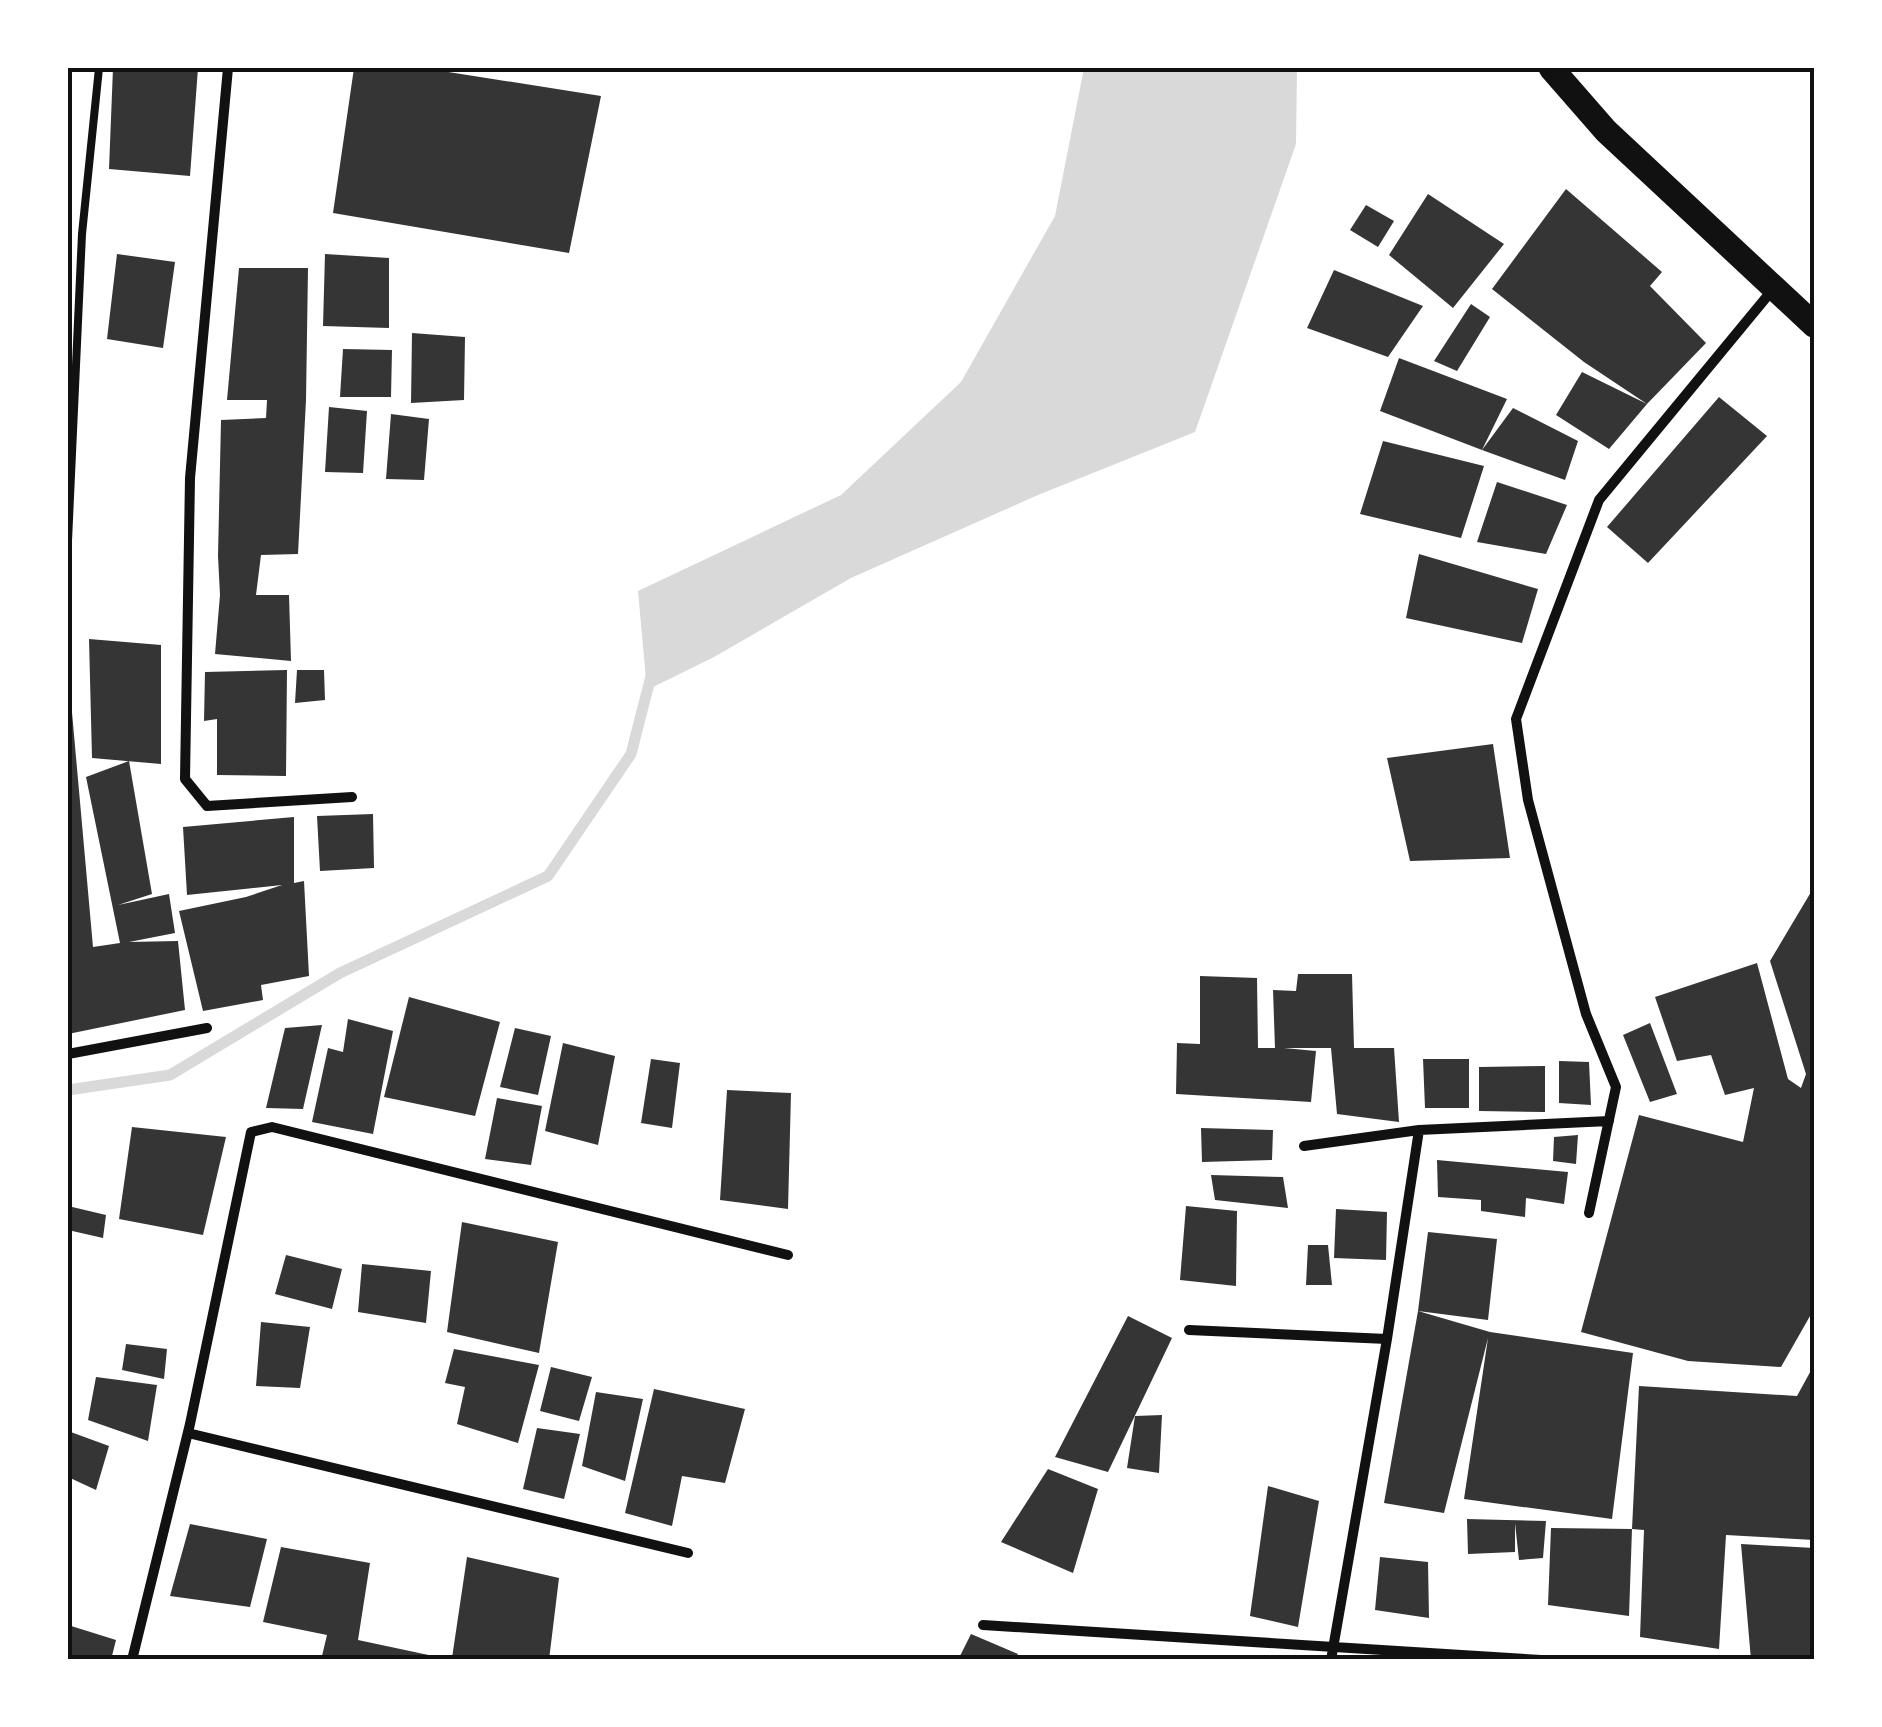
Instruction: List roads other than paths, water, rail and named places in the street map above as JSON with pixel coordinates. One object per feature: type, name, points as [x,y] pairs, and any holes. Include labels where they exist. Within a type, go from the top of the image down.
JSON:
[{"type":"main road","points":[[1551,68],[1606,131],[1814,326]]},
{"type":"street","points":[[228,68],[190,478],[185,778],[207,806],[352,797]]},
{"type":"street","points":[[1590,1213],[1616,1087],[1586,1014],[1528,800],[1516,719],[1600,500],[1775,287]]},
{"type":"street","points":[[68,1054],[207,1028]]},
{"type":"street","points":[[1304,1146],[1419,1130],[1609,1121]]},
{"type":"street","points":[[132,1660],[188,1433],[251,1132],[272,1127],[788,1255]]},
{"type":"street","points":[[1331,1660],[1419,1130]]},
{"type":"street","points":[[1189,1330],[1387,1339]]},
{"type":"street","points":[[188,1433],[688,1553]]},
{"type":"street","points":[[983,1625],[1541,1660]]},
{"type":"lane","points":[[68,542],[82,234],[98,68]]},
{"type":"waterway","points":[[68,1090],[170,1075],[340,973],[548,876],[631,754],[651,676]]}]
